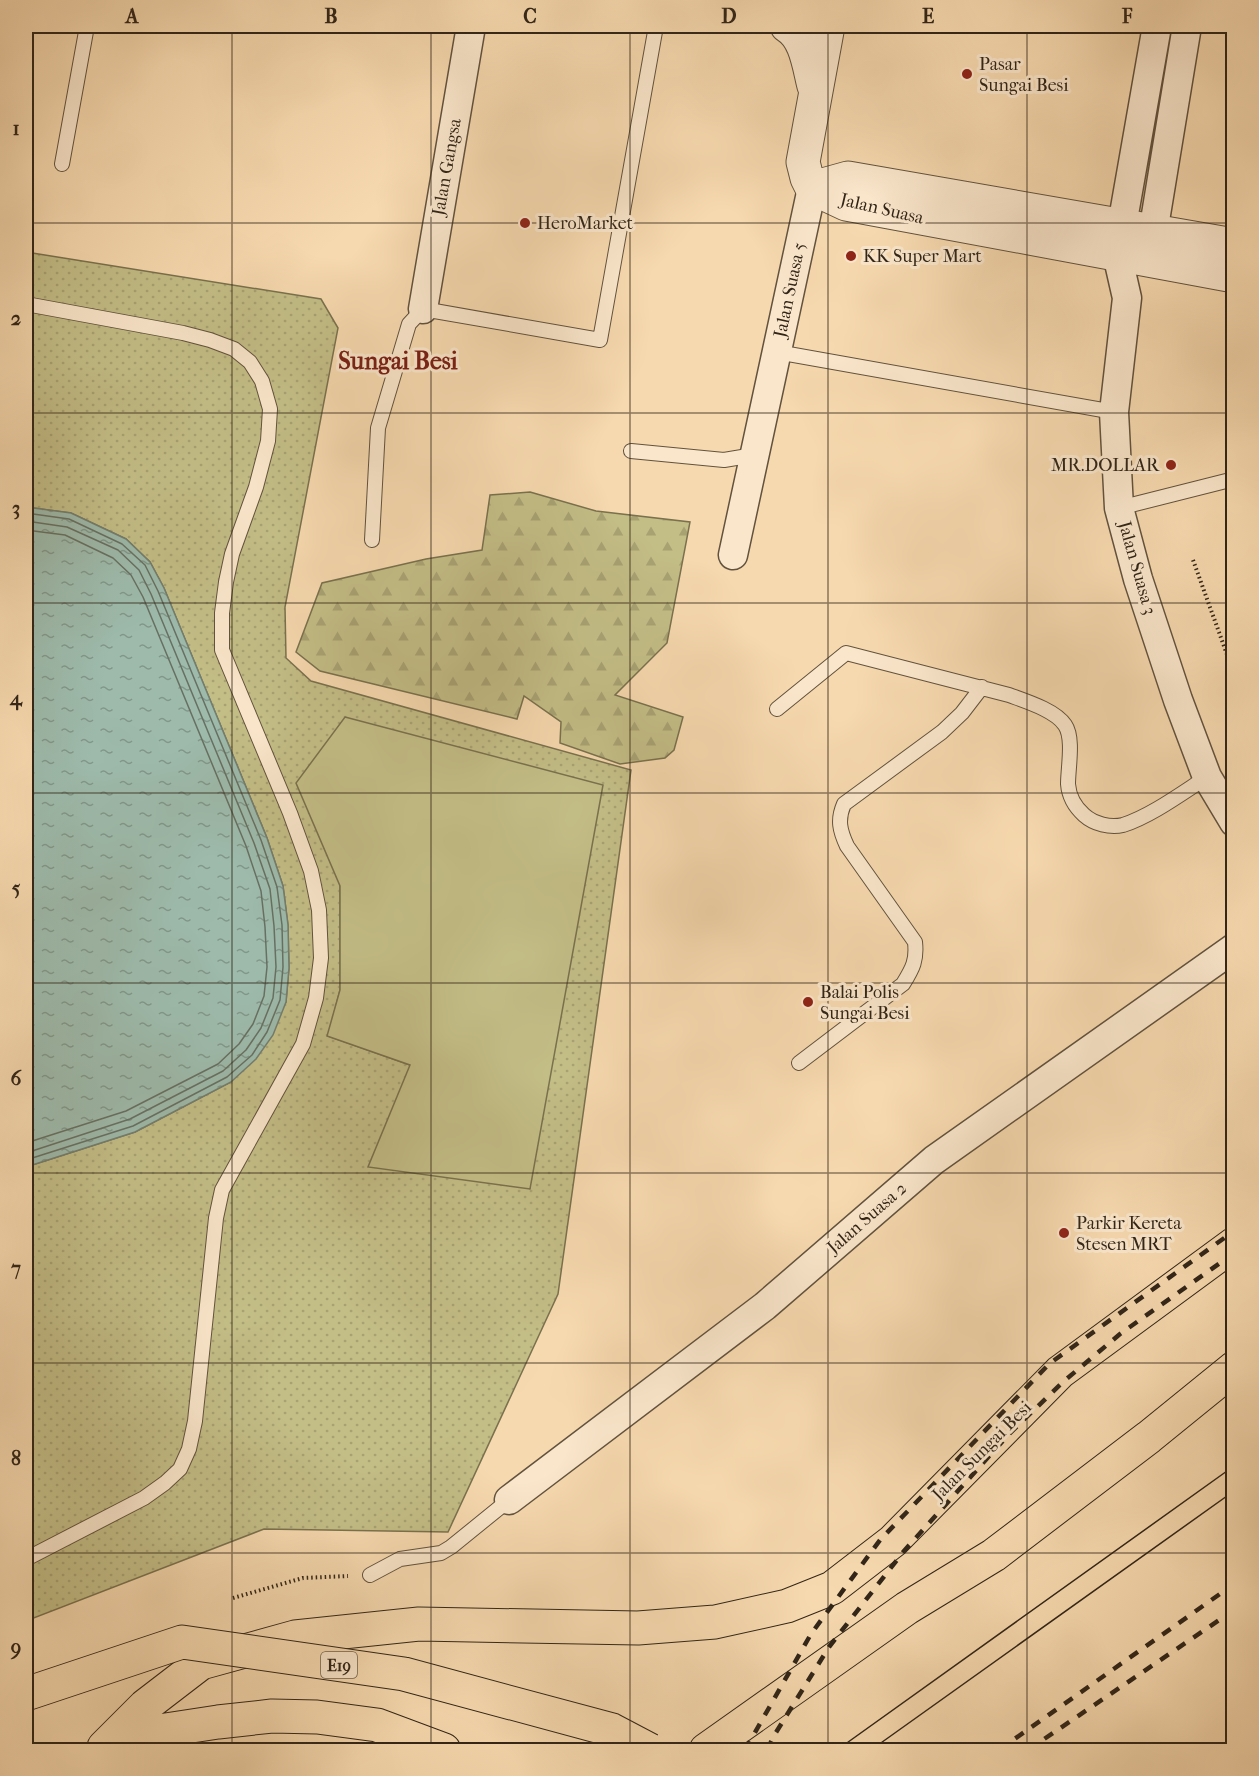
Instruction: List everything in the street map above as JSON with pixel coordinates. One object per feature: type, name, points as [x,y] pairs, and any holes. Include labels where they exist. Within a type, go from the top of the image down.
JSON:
[{"type":"highway","name":"Jalan Sungai Besi","points":[[99,1749],[145,1706],[201,1663],[295,1637],[419,1624],[638,1628],[715,1622],[787,1606],[832,1588],[893,1541],[1060,1372],[1233,1244]]},
{"type":"highway","points":[[706,1750],[908,1608],[994,1555],[1149,1437],[1233,1368]]},
{"type":"highway","name":"E19","points":[[26,1694],[183,1642],[404,1674],[612,1730],[650,1750]]},
{"type":"highway","points":[[99,1749],[159,1731],[272,1716],[318,1718],[377,1725],[444,1750]]},
{"type":"street","name":"Jalan Gangsa","points":[[423,309],[471,26]]},
{"type":"street","points":[[787,26],[804,46],[815,91]]},
{"type":"street","name":"Jalan Suasa 5","points":[[733,555],[812,188],[807,178],[804,162],[828,26]]},
{"type":"street","name":"Jalan Suasa 3","points":[[1157,26],[1119,240],[1127,298],[1114,412],[1119,508],[1142,590],[1178,700],[1207,777],[1233,822]]},
{"type":"street","name":"Jalan Suasa 3","points":[[1127,298],[1151,246],[1187,26]]},
{"type":"street","name":"Jalan Suasa","points":[[812,188],[846,204],[1151,246],[1233,276]]},
{"type":"street","name":"Jalan Suasa","points":[[1151,246],[1233,245]]},
{"type":"street","name":"Jalan Suasa 2","points":[[509,1500],[765,1306],[934,1160],[1233,948]]},
{"type":"lane","points":[[62,164],[87,26]]},
{"type":"lane","points":[[372,540],[378,428],[409,324],[423,309],[600,340],[656,26]]},
{"type":"lane","points":[[26,304],[210,340],[234,349],[250,362],[262,381],[270,409],[268,441],[256,487],[232,554],[222,614],[222,650],[290,813],[311,871],[319,910],[321,958],[316,998],[303,1044],[222,1190],[216,1218],[195,1421],[189,1449],[180,1469],[144,1498],[26,1559]]},
{"type":"lane","points":[[777,352],[1114,412]]},
{"type":"lane","points":[[631,451],[724,460],[754,455]]},
{"type":"lane","points":[[1119,508],[1233,478]]},
{"type":"lane","points":[[777,709],[846,653],[982,687],[1034,704],[1052,714],[1065,724],[1069,736],[1069,795],[1076,808],[1088,819],[1105,826],[1121,825],[1140,817],[1207,777]]},
{"type":"lane","points":[[799,1063],[903,984],[912,970],[916,956],[915,942],[847,846],[840,831],[839,815],[844,804],[942,732],[962,713],[982,687]]},
{"type":"lane","points":[[370,1575],[400,1559],[441,1553],[509,1500]]},
{"type":"path","points":[[1193,560],[1233,674]]},
{"type":"path","points":[[232,1598],[303,1578],[370,1575]]},
{"type":"green space","points":[[26,252],[321,299],[338,328],[285,607],[286,658],[311,681],[631,770],[558,1294],[448,1532],[264,1529],[26,1621],[26,1167],[135,1132],[231,1082],[286,1002],[289,968],[288,925],[283,886],[267,838],[164,588],[150,562],[126,539],[71,513],[26,507]],"holes":[[[340,885],[530,1189],[410,1065],[328,1036],[340,990]]]},
{"type":"green space","points":[[530,492],[596,511],[690,522],[667,643],[615,695],[683,717],[674,750],[665,758],[620,764],[560,743],[561,722],[524,696],[517,719],[320,671],[296,652],[322,583],[426,559],[482,550],[490,495]]},
{"type":"green space","points":[[345,717],[603,785],[530,1189],[368,1167],[410,1065],[327,1036],[340,990],[340,886],[296,783]]},
{"type":"water","points":[[26,507],[71,513],[126,539],[150,562],[164,588],[267,838],[283,886],[288,925],[289,968],[286,1002],[273,1035],[256,1059],[231,1082],[135,1132],[26,1167]]},
{"type":"tram line","points":[[837,1750],[1234,1466]]},
{"type":"tram line","points":[[871,1750],[1234,1491]]},
{"type":"railway","points":[[745,1750],[811,1634],[880,1540],[1049,1364],[1234,1231]]},
{"type":"railway","points":[[767,1750],[829,1647],[904,1551],[1009,1434],[1063,1382],[1120,1334],[1234,1253]]},
{"type":"railway","points":[[999,1750],[1234,1584]]},
{"type":"railway","points":[[1028,1750],[1234,1610]]},
{"type":"railway","points":[[1230,1750],[1234,1748]]},
{"type":"place","name":"Pasar Sungai Besi","points":[[967,74]]},
{"type":"place","name":"HeroMarket","points":[[525,223]]},
{"type":"place","name":"KK Super Mart","points":[[851,256]]},
{"type":"place","name":"MR.DOLLAR","points":[[1171,465]]},
{"type":"place","name":"Balai Polis Sungai Besi","points":[[808,1002]]},
{"type":"place","name":"Parkir Kereta Stesen MRT","points":[[1064,1233]]},
{"type":"district","name":"Sungai Besi","points":[[398,361]]}]
